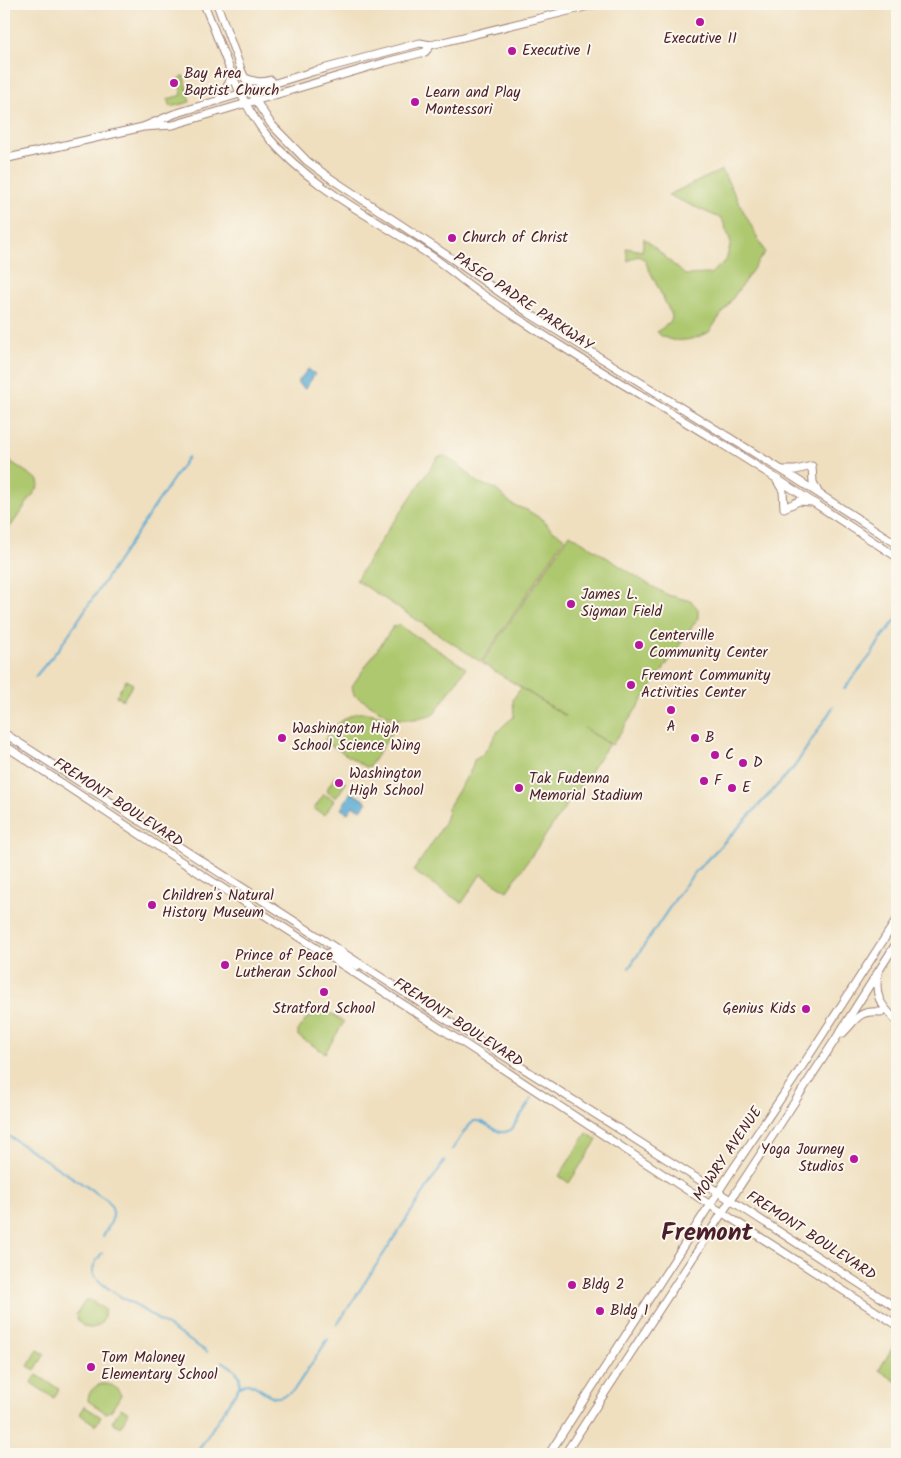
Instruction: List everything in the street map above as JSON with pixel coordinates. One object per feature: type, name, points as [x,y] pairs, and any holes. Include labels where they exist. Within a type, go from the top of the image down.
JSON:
[{"type":"main road","name":"PASEO PADRE PARKWAY","points":[[204,4],[246,104],[259,125],[295,165],[318,183],[435,258],[482,295],[548,338],[776,478],[897,557]]},
{"type":"main road","name":"PASEO PADRE PARKWAY","points":[[217,4],[245,78],[256,101],[281,136],[307,161],[452,258],[530,314],[897,544]]},
{"type":"main road","points":[[143,127],[174,114],[251,92],[298,76],[420,43],[431,45],[597,4]]},
{"type":"main road","points":[[4,159],[143,127],[173,125],[425,52],[431,45]]},
{"type":"main road","points":[[218,101],[229,83],[232,72]]},
{"type":"main road","points":[[245,78],[254,82],[264,83],[290,74],[298,76]]},
{"type":"main road","points":[[781,470],[796,470],[812,466],[813,482],[819,494]]},
{"type":"main road","points":[[776,478],[783,491],[784,508],[799,501],[814,502]]},
{"type":"main road","name":"FREMONT BOULEVARD","points":[[4,733],[897,1308]]},
{"type":"main road","name":"FREMONT BOULEVARD","points":[[4,745],[897,1325]]},
{"type":"main road","points":[[272,920],[278,910]]},
{"type":"main road","name":"MOWRY AVENUE","points":[[549,1454],[897,919]]},
{"type":"main road","name":"MOWRY AVENUE","points":[[565,1454],[897,942]]},
{"type":"main road","points":[[327,955],[333,952],[359,968],[380,976]]},
{"type":"main road","points":[[878,972],[876,986],[878,998],[897,1022]]},
{"type":"main road","points":[[835,1040],[860,1014],[870,1011],[881,1012]]},
{"type":"green space","points":[[184,76],[190,102],[170,107],[167,99],[182,95],[178,79]]},
{"type":"green space","points":[[722,170],[765,252],[709,332],[690,339],[668,339],[657,332],[671,321],[672,316],[644,259],[638,256],[628,261],[626,248],[642,251],[644,238],[685,275],[710,274],[726,261],[731,242],[722,219],[668,195]]},
{"type":"green space","points":[[445,456],[465,470],[478,483],[494,488],[513,505],[527,510],[543,520],[551,529],[565,538],[481,662],[356,580],[392,523],[438,457]]},
{"type":"green space","points":[[4,457],[38,480],[39,486],[4,536]]},
{"type":"green space","points":[[570,534],[648,584],[668,595],[691,601],[698,609],[698,618],[612,745],[584,728],[609,744],[507,891],[481,874],[462,903],[413,871],[440,831],[448,808],[472,768],[474,760],[485,751],[498,731],[514,717],[513,699],[521,688],[566,716],[482,663]]},
{"type":"green space","points":[[399,625],[466,668],[434,714],[415,719],[394,719],[354,695],[352,686],[393,627]]},
{"type":"green space","points":[[126,680],[133,684],[123,700],[116,696]]},
{"type":"green space","points":[[357,713],[378,715],[397,724],[370,766],[366,767],[324,741],[330,731],[338,724]]},
{"type":"green space","points":[[335,776],[346,783],[336,798],[326,791]]},
{"type":"green space","points":[[324,794],[334,800],[325,815],[314,809]]},
{"type":"green space","points":[[316,1009],[326,1014],[328,1012],[344,1022],[325,1053],[298,1036],[298,1031],[307,1018],[313,1016]]},
{"type":"green space","points":[[587,1133],[597,1140],[569,1183],[559,1176]]},
{"type":"green space","points":[[90,1300],[104,1309],[102,1322],[93,1328],[83,1326],[76,1315],[85,1301]]},
{"type":"green space","points":[[897,1340],[897,1382],[879,1370]]},
{"type":"green space","points":[[38,1350],[45,1354],[35,1370],[28,1366]]},
{"type":"green space","points":[[37,1375],[59,1389],[54,1398],[31,1383]]},
{"type":"green space","points":[[101,1384],[113,1386],[121,1395],[111,1411],[106,1413],[88,1401],[92,1390]]},
{"type":"green space","points":[[84,1406],[101,1417],[96,1425],[79,1414]]},
{"type":"green space","points":[[121,1408],[129,1413],[120,1427],[112,1422]]},
{"type":"water","points":[[308,369],[315,374],[305,389],[297,383]]},
{"type":"water","points":[[351,792],[367,802],[361,810],[353,806],[348,813],[341,809]]},
{"type":"waterway","points":[[35,677],[60,647],[188,457]]},
{"type":"waterway","points":[[844,689],[897,619]]},
{"type":"waterway","points":[[629,968],[682,889],[697,870],[795,766],[833,707]]},
{"type":"waterway","points":[[452,1150],[466,1129],[474,1121],[484,1123],[497,1131],[507,1132],[512,1129],[532,1098]]},
{"type":"waterway","points":[[4,1133],[107,1200],[111,1205],[113,1214],[103,1236]]},
{"type":"waterway","points":[[337,1325],[445,1160]]},
{"type":"waterway","points":[[102,1253],[93,1269],[98,1280],[207,1352]]},
{"type":"waterway","points":[[239,1387],[248,1383],[274,1397],[286,1395],[294,1390],[328,1339]]},
{"type":"waterway","points":[[196,1454],[239,1387],[240,1378],[238,1374],[222,1361]]},
{"type":"place","name":"Executive II","points":[[700,22]]},
{"type":"place","name":"Executive I","points":[[512,51]]},
{"type":"place","name":"Bay Area Baptist Church","points":[[174,83]]},
{"type":"place","name":"Learn and Play Montessori","points":[[415,102]]},
{"type":"place","name":"Church of Christ","points":[[452,238]]},
{"type":"place","name":"James L. Sigman Field","points":[[571,604]]},
{"type":"place","name":"Centerville Community Center","points":[[639,645]]},
{"type":"place","name":"Fremont Community Activities Center","points":[[631,685]]},
{"type":"place","name":"A","points":[[671,710]]},
{"type":"place","name":"Washington High School Science Wing","points":[[282,738]]},
{"type":"place","name":"B","points":[[695,738]]},
{"type":"place","name":"C","points":[[715,755]]},
{"type":"place","name":"D","points":[[743,763]]},
{"type":"place","name":"F","points":[[704,781]]},
{"type":"place","name":"Washington High School","points":[[339,783]]},
{"type":"place","name":"Tak Fudenna Memorial Stadium","points":[[519,788]]},
{"type":"place","name":"E","points":[[732,788]]},
{"type":"place","name":"Children's Natural History Museum","points":[[152,905]]},
{"type":"place","name":"Prince of Peace Lutheran School","points":[[225,965]]},
{"type":"place","name":"Stratford School","points":[[324,992]]},
{"type":"place","name":"Genius Kids","points":[[806,1009]]},
{"type":"place","name":"Yoga Journey Studios","points":[[854,1159]]},
{"type":"place","name":"Bldg 2","points":[[572,1285]]},
{"type":"place","name":"Bldg 1","points":[[600,1311]]},
{"type":"place","name":"Tom Maloney Elementary School","points":[[91,1367]]},
{"type":"district","name":"Fremont","points":[[707,1233]]}]
